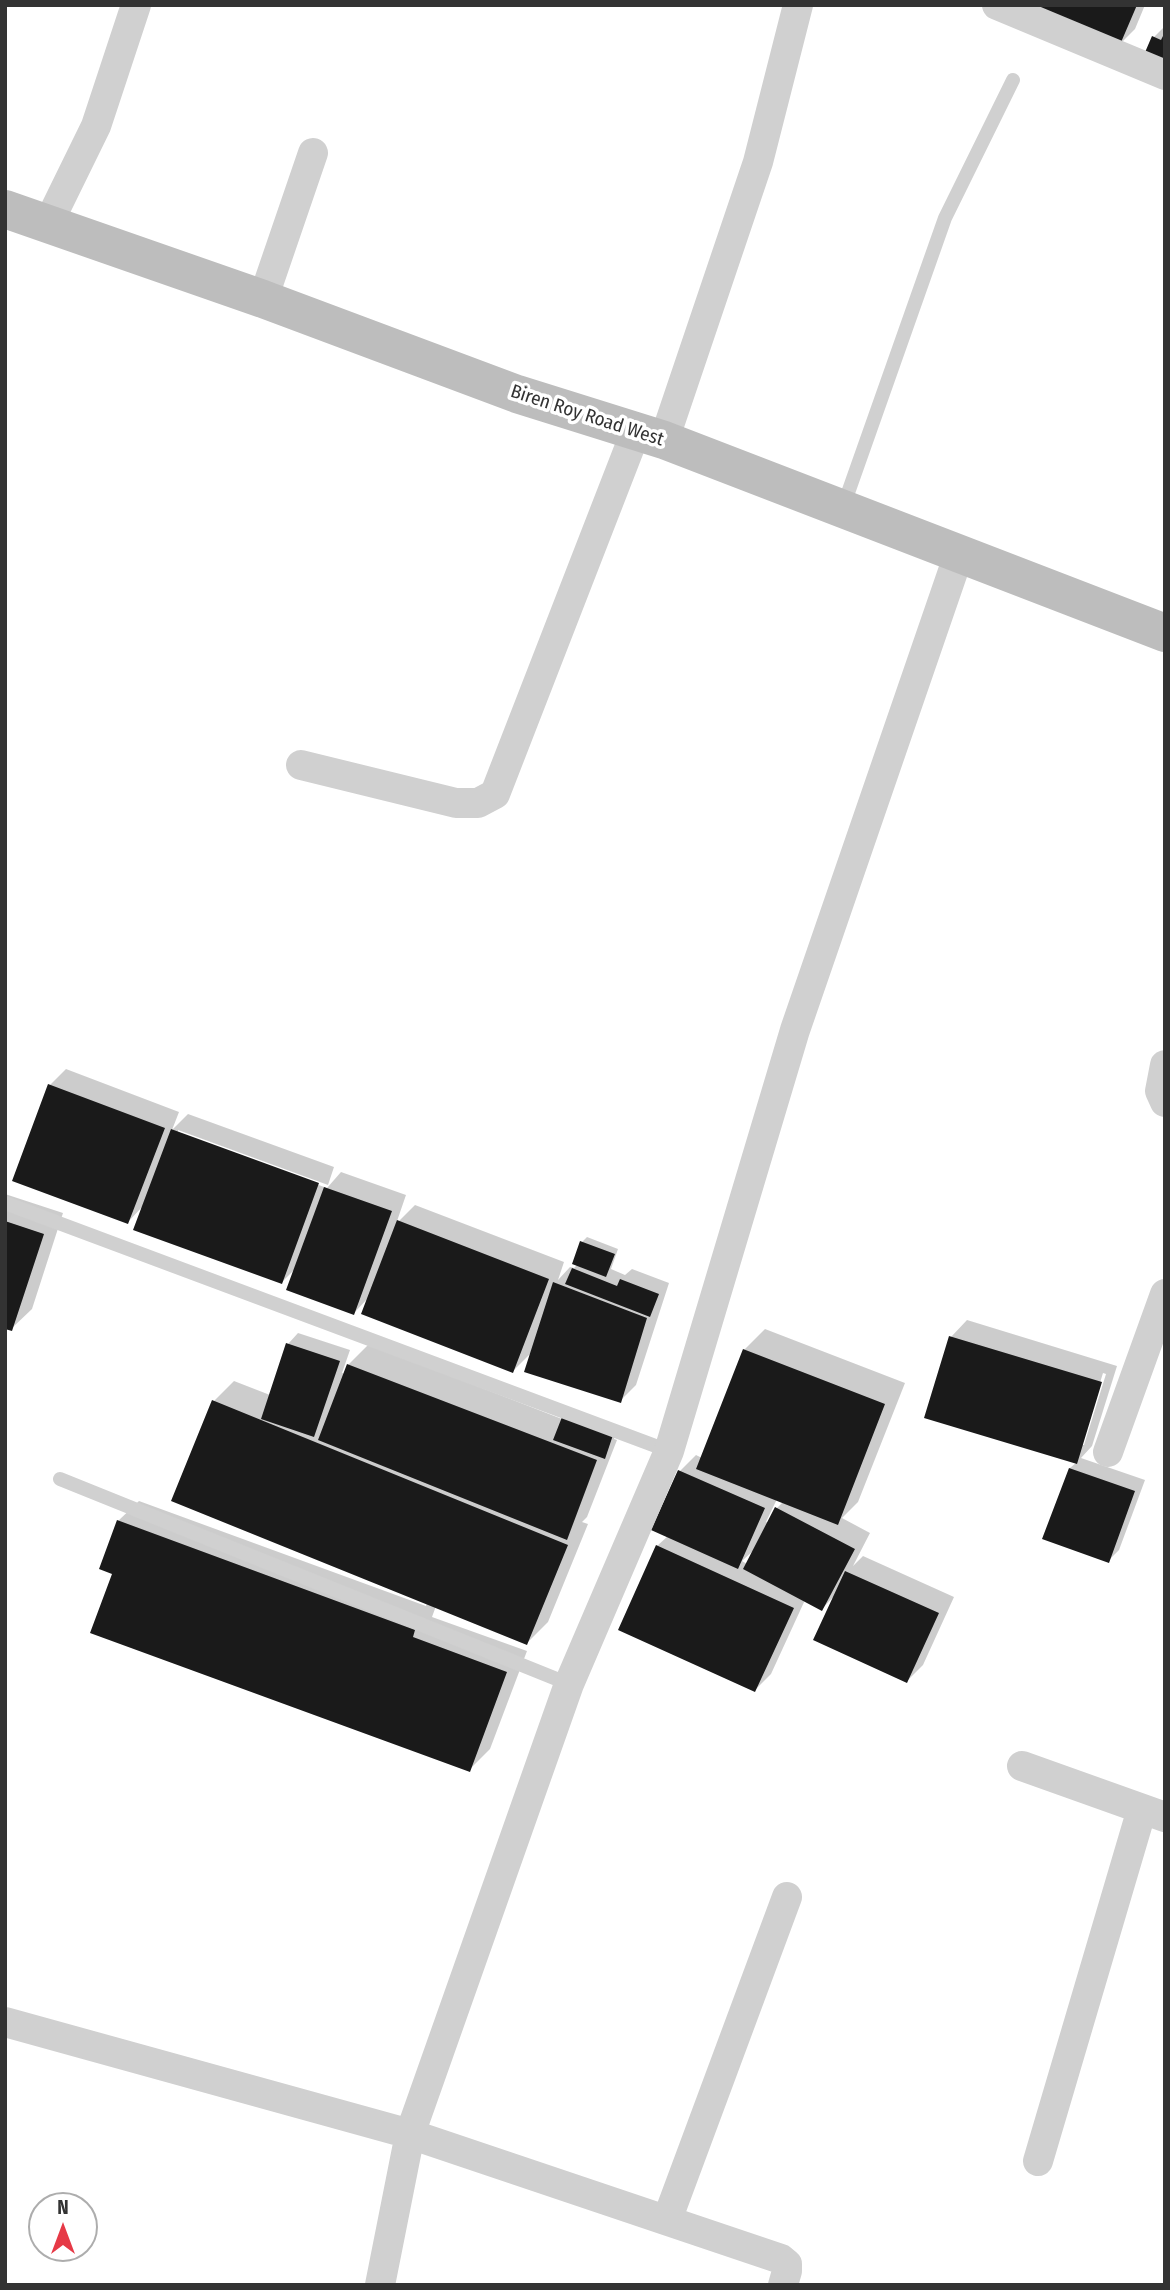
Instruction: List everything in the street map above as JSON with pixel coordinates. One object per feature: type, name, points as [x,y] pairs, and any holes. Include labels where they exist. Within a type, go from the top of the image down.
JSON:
[{"type":"main road","name":"Biren Roy Road West","points":[[5,209],[263,299],[517,394],[650,435],[1165,633]]},
{"type":"street","points":[[48,224],[96,127],[136,5]]},
{"type":"street","points":[[301,765],[456,803],[478,803],[495,794],[650,435],[758,162],[798,5]]},
{"type":"street","points":[[997,5],[1165,75]]},
{"type":"street","points":[[263,299],[313,153]]},
{"type":"street","points":[[380,2285],[410,2134],[569,1684],[669,1451],[795,1030],[959,554]]},
{"type":"street","points":[[1165,1065],[1160,1091],[1165,1102]]},
{"type":"street","points":[[1108,1452],[1165,1294]]},
{"type":"street","points":[[1022,1766],[1154,1813],[1038,2161]]},
{"type":"street","points":[[667,2220],[787,1897]]},
{"type":"street","points":[[5,2022],[410,2134],[667,2220],[781,2259],[787,2264],[783,2285]]},
{"type":"lane","points":[[843,510],[945,218],[1013,80]]},
{"type":"lane","points":[[5,1203],[669,1451]]},
{"type":"lane","points":[[60,1479],[569,1684]]},
{"type":"building","points":[[1020,5],[1137,5],[1119,47]]},
{"type":"building","points":[[1165,32],[1165,66],[1143,57],[1152,36],[1161,40]]},
{"type":"building","points":[[48,1084],[165,1128],[128,1224],[12,1181]]},
{"type":"building","points":[[171,1129],[319,1183],[282,1284],[133,1230]]},
{"type":"building","points":[[324,1187],[392,1211],[354,1315],[286,1290]]},
{"type":"building","points":[[397,1220],[549,1279],[513,1373],[361,1314]]},
{"type":"building","points":[[5,1221],[44,1234],[12,1331],[5,1329]]},
{"type":"building","points":[[580,1241],[615,1254],[606,1277],[572,1264]]},
{"type":"building","points":[[572,1268],[617,1286],[620,1279],[659,1294],[650,1317],[565,1284]]},
{"type":"building","points":[[553,1282],[647,1318],[621,1403],[524,1372]]},
{"type":"building","points":[[949,1336],[1102,1382],[1077,1464],[924,1418]]},
{"type":"building","points":[[286,1343],[340,1361],[314,1437],[261,1419]]},
{"type":"building","points":[[743,1349],[885,1404],[838,1525],[696,1469]]},
{"type":"building","points":[[347,1364],[597,1460],[567,1540],[318,1440]]},
{"type":"building","points":[[212,1400],[568,1545],[527,1645],[171,1501]]},
{"type":"building","points":[[562,1417],[613,1435],[605,1459],[553,1440]]},
{"type":"building","points":[[1069,1468],[1135,1491],[1109,1563],[1042,1539]]},
{"type":"building","points":[[678,1470],[765,1508],[738,1569],[651,1530]]},
{"type":"building","points":[[775,1507],[855,1549],[822,1611],[743,1569]]},
{"type":"building","points":[[117,1520],[415,1630],[413,1637],[507,1672],[470,1772],[90,1633],[112,1574],[99,1569]]},
{"type":"building","points":[[656,1545],[794,1608],[755,1692],[618,1630]]},
{"type":"building","points":[[845,1571],[939,1613],[907,1683],[813,1640]]}]
